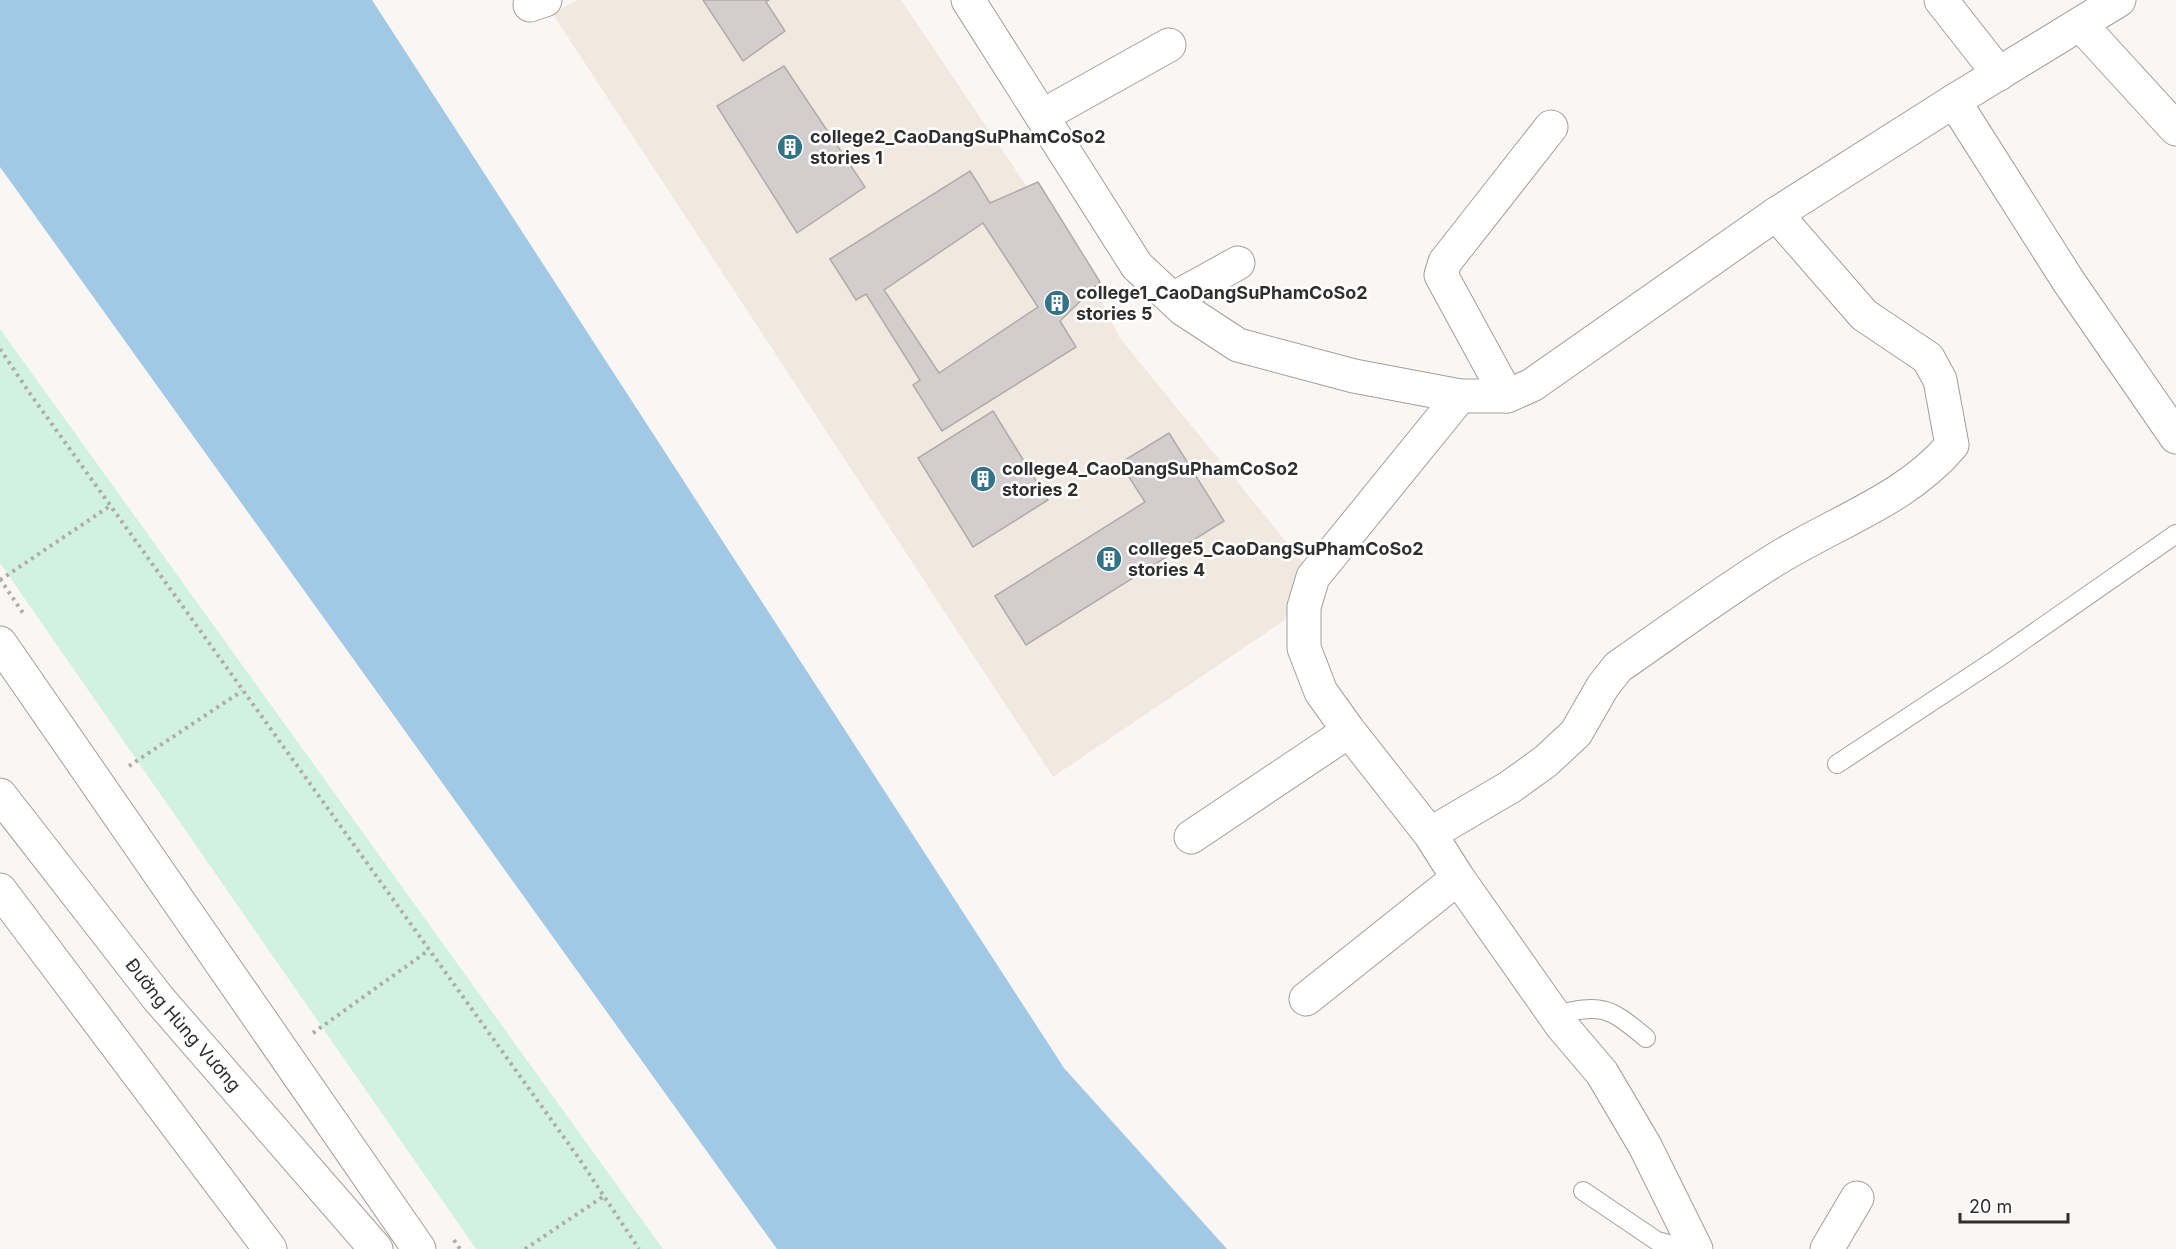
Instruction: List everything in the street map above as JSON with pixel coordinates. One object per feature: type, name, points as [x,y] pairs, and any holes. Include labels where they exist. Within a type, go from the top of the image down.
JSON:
[{"type":"street","points":[[968,0],[1137,266],[1183,309],[1238,345],[1354,375],[1460,396],[1507,396],[1532,385],[1776,214],[1954,101],[2120,0]]},
{"type":"street","points":[[1941,0],[1999,74]]},
{"type":"street","points":[[2080,24],[2176,129]]},
{"type":"street","points":[[1042,116],[1169,45]]},
{"type":"street","points":[[1954,101],[2069,282],[2176,437]]},
{"type":"street","points":[[1507,396],[1441,274],[1445,262],[1551,127]]},
{"type":"street","points":[[1430,834],[1510,787],[1546,761],[1576,733],[1603,686],[1618,667],[1773,561],[1915,482],[1936,464],[1952,445],[1940,380],[1928,358],[1864,315],[1776,214]]},
{"type":"street","points":[[1173,299],[1238,263]]},
{"type":"street","points":[[1460,396],[1313,577],[1304,607],[1304,648],[1321,692],[1430,834],[1554,1015],[1607,1082],[1645,1146],[1696,1249]]},
{"type":"street","points":[[0,643],[419,1249]]},
{"type":"street","points":[[1191,837],[1349,731]]},
{"type":"street","name":"Đường Hùng Vương","points":[[0,795],[158,998],[376,1249]]},
{"type":"street","points":[[1306,999],[1458,878]]},
{"type":"street","points":[[0,890],[270,1249]]},
{"type":"street","points":[[1827,1249],[1857,1198]]},
{"type":"lane","points":[[1837,764],[1998,658],[2176,534]]},
{"type":"lane","points":[[1554,1015],[1597,1008],[1619,1016],[1646,1038]]},
{"type":"lane","points":[[1583,1191],[1658,1241],[1687,1249]]},
{"type":"path","points":[[0,349],[242,691],[578,1157],[639,1249]]},
{"type":"path","points":[[0,580],[110,506]]},
{"type":"path","points":[[129,766],[242,691]]},
{"type":"path","points":[[313,1033],[429,950]]},
{"type":"path","points":[[525,1249],[604,1196]]},
{"type":"shaded area","points":[[578,0],[901,0],[1096,289],[1119,337],[1306,566],[1285,620],[1053,777],[552,13]]},
{"type":"green space","points":[[0,329],[663,1249],[476,1249],[0,563]]},
{"type":"water","points":[[0,0],[372,0],[1064,1068],[1227,1249],[777,1249],[0,167]]},
{"type":"building","points":[[703,0],[769,0],[766,2],[785,31],[743,61]]},
{"type":"building","name":"college2_CaoDangSuPhamCoSo2 stories 1","points":[[784,66],[865,187],[797,233],[717,106]]},
{"type":"building","name":"college1_CaoDangSuPhamCoSo2 stories 5","points":[[970,171],[990,203],[1038,182],[1100,282],[1060,321],[1076,347],[942,431],[913,385],[920,380],[866,294],[856,300],[830,259]],"holes":[[[983,223],[1038,307],[939,373],[884,290]]]},
{"type":"building","name":"college4_CaoDangSuPhamCoSo2 stories 2","points":[[993,411],[1048,500],[973,547],[918,458]]},
{"type":"building","name":"college5_CaoDangSuPhamCoSo2 stories 4","points":[[1169,433],[1224,521],[1026,645],[995,596],[1145,502],[1120,463]]},
{"type":"place","name":"college2_CaoDangSuPhamCoSo2 stories 1","points":[[790,147]]},
{"type":"place","name":"college1_CaoDangSuPhamCoSo2 stories 5","points":[[1057,303]]},
{"type":"place","name":"college4_CaoDangSuPhamCoSo2 stories 2","points":[[983,479]]},
{"type":"place","name":"college5_CaoDangSuPhamCoSo2 stories 4","points":[[1109,559]]}]
